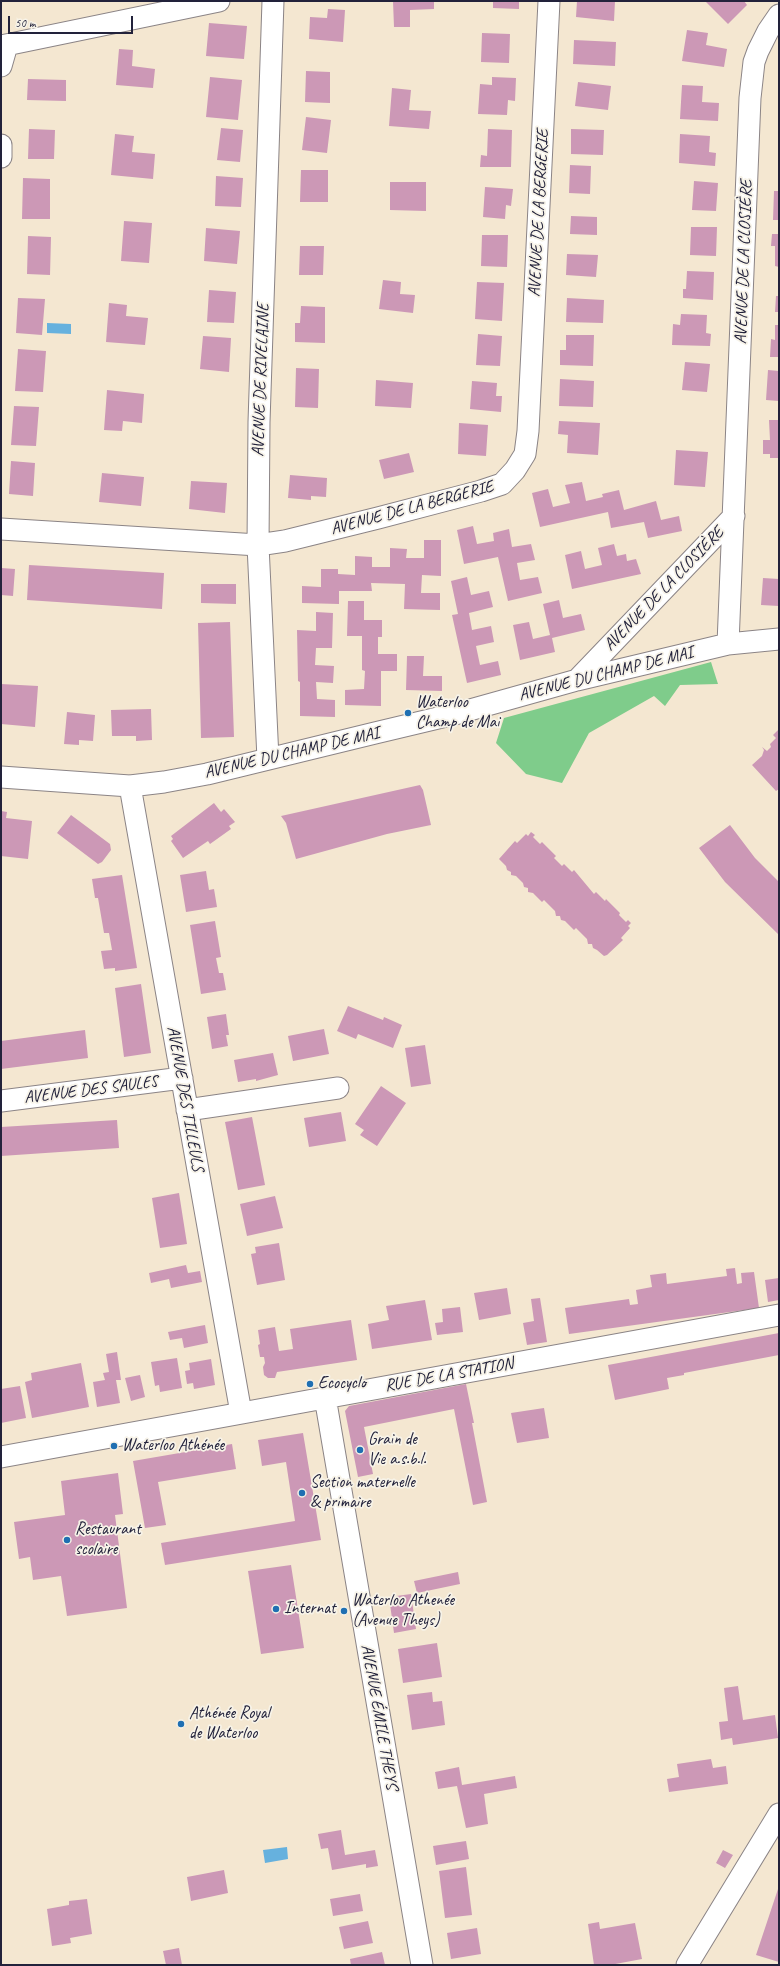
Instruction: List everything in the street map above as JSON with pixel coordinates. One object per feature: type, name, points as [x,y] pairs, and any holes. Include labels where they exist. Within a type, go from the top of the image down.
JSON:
[{"type":"street","points":[[1,66],[4,46],[219,1]]},
{"type":"street","name":"AVENUE DE RIVELAINE","points":[[268,760],[258,545],[259,422],[273,1]]},
{"type":"street","name":"AVENUE DE LA BERGERIE","points":[[1,529],[258,545],[285,541],[481,492],[502,484],[515,470],[525,454],[528,431],[549,1]]},
{"type":"street","name":"AVENUE DE LA CLOSIÈRE","points":[[728,644],[750,98],[754,62],[768,31],[779,15]]},
{"type":"street","points":[[1,145],[1,157]]},
{"type":"street","name":"AVENUE DE LA CLOSIÈRE","points":[[577,680],[734,516]]},
{"type":"street","name":"AVENUE DU CHAMP DE MAI","points":[[1,777],[130,786],[171,781],[268,760],[459,713],[577,680],[728,644],[779,640]]},
{"type":"street","name":"AVENUE DES TILLEULS","points":[[130,786],[241,1413]]},
{"type":"street","name":"AVENUE DES SAULES","points":[[1,1101],[182,1078]]},
{"type":"street","points":[[187,1110],[338,1088]]},
{"type":"street","name":"RUE DE LA STATION","points":[[1,1457],[779,1315]]},
{"type":"street","name":"AVENUE ÉMILE THEYS","points":[[325,1397],[422,1965]]},
{"type":"street","points":[[687,1965],[779,1814]]},
{"type":"green space","points":[[711,662],[718,684],[680,685],[665,706],[654,696],[589,733],[562,783],[526,774],[496,743],[504,718]]},
{"type":"water","points":[[47,323],[71,324],[71,334],[47,333]]},
{"type":"water","points":[[287,1847],[288,1859],[265,1863],[263,1850]]},
{"type":"building","points":[[393,1],[434,1],[434,9],[410,10],[410,27],[394,27]]},
{"type":"building","points":[[493,1],[519,1],[519,9],[493,8]]},
{"type":"building","points":[[577,1],[615,1],[614,21],[576,17]]},
{"type":"building","points":[[705,1],[744,1],[747,5],[728,24]]},
{"type":"building","points":[[328,9],[345,10],[343,42],[309,39],[310,17],[327,18]]},
{"type":"building","points":[[209,23],[247,26],[244,59],[206,56]]},
{"type":"building","points":[[687,30],[708,33],[706,45],[727,49],[724,67],[682,61]]},
{"type":"building","points":[[482,33],[510,34],[509,63],[481,62]]},
{"type":"building","points":[[574,40],[616,42],[615,66],[573,64]]},
{"type":"building","points":[[119,49],[133,50],[132,66],[155,69],[153,88],[116,85]]},
{"type":"building","points":[[306,71],[330,72],[330,103],[305,102]]},
{"type":"building","points":[[210,77],[242,80],[238,120],[206,117]]},
{"type":"building","points":[[492,77],[516,78],[515,101],[508,100],[507,115],[478,114],[480,84],[492,85]]},
{"type":"building","points":[[28,79],[66,80],[66,101],[27,100]]},
{"type":"building","points":[[578,82],[611,86],[608,110],[575,106]]},
{"type":"building","points":[[682,85],[703,86],[702,102],[719,103],[718,121],[680,119]]},
{"type":"building","points":[[392,88],[411,90],[409,110],[431,111],[429,129],[389,126]]},
{"type":"building","points":[[306,117],[331,120],[327,153],[302,150]]},
{"type":"building","points":[[221,128],[243,130],[240,162],[217,160]]},
{"type":"building","points":[[29,129],[55,130],[54,159],[28,159]]},
{"type":"building","points":[[488,129],[512,130],[511,167],[480,167],[481,155],[487,156]]},
{"type":"building","points":[[571,129],[604,130],[603,155],[571,154]]},
{"type":"building","points":[[115,134],[134,136],[132,152],[155,154],[153,179],[111,175]]},
{"type":"building","points":[[680,134],[710,136],[709,152],[716,153],[715,166],[679,163]]},
{"type":"building","points":[[570,165],[591,166],[590,194],[569,193]]},
{"type":"building","points":[[301,170],[328,170],[328,202],[300,202]]},
{"type":"building","points":[[216,176],[243,178],[241,207],[215,206]]},
{"type":"building","points":[[23,178],[50,179],[50,219],[22,219]]},
{"type":"building","points":[[694,181],[718,183],[716,211],[692,210]]},
{"type":"building","points":[[390,182],[426,182],[426,211],[390,210]]},
{"type":"building","points":[[485,187],[513,189],[511,206],[506,205],[505,219],[483,217]]},
{"type":"building","points":[[774,191],[779,191],[779,220],[773,220]]},
{"type":"building","points":[[571,216],[597,217],[597,235],[570,234]]},
{"type":"building","points":[[124,221],[152,223],[149,263],[121,261]]},
{"type":"building","points":[[691,227],[717,227],[716,256],[690,255]]},
{"type":"building","points":[[206,228],[240,231],[237,264],[204,261]]},
{"type":"building","points":[[772,234],[779,234],[779,267],[775,266],[775,246],[771,246]]},
{"type":"building","points":[[482,235],[508,235],[507,267],[481,266]]},
{"type":"building","points":[[28,236],[51,237],[50,275],[27,274]]},
{"type":"building","points":[[300,246],[324,246],[323,275],[299,275]]},
{"type":"building","points":[[567,254],[598,255],[596,277],[566,275]]},
{"type":"building","points":[[687,271],[714,272],[713,300],[683,298],[683,289],[686,289]]},
{"type":"building","points":[[383,280],[401,282],[400,294],[415,295],[413,313],[379,309]]},
{"type":"building","points":[[477,282],[504,283],[502,321],[475,319]]},
{"type":"building","points":[[209,290],[236,292],[234,323],[207,322]]},
{"type":"building","points":[[776,296],[779,296],[779,312],[775,312]]},
{"type":"building","points":[[18,298],[45,299],[42,335],[16,333]]},
{"type":"building","points":[[567,298],[604,300],[603,323],[566,322]]},
{"type":"building","points":[[109,303],[127,305],[126,316],[148,318],[145,345],[106,342]]},
{"type":"building","points":[[301,306],[325,307],[325,343],[295,342],[295,323],[300,323]]},
{"type":"building","points":[[681,314],[707,315],[706,333],[711,334],[710,346],[672,345],[673,324],[680,325]]},
{"type":"building","points":[[775,325],[779,325],[779,357],[770,357],[771,339],[775,340]]},
{"type":"building","points":[[478,334],[502,336],[500,366],[476,365]]},
{"type":"building","points":[[566,335],[594,335],[593,366],[560,365],[560,350],[566,350]]},
{"type":"building","points":[[203,336],[231,338],[229,372],[200,369]]},
{"type":"building","points":[[18,349],[46,351],[43,392],[15,391]]},
{"type":"building","points":[[685,362],[710,364],[707,392],[682,390]]},
{"type":"building","points":[[296,368],[319,369],[318,408],[295,407]]},
{"type":"building","points":[[768,370],[779,371],[779,401],[766,400]]},
{"type":"building","points":[[560,379],[594,381],[593,407],[559,406]]},
{"type":"building","points":[[376,380],[413,383],[411,408],[375,406]]},
{"type":"building","points":[[472,381],[497,383],[496,396],[502,396],[501,412],[470,409]]},
{"type":"building","points":[[107,390],[144,394],[142,423],[123,421],[122,431],[104,430]]},
{"type":"building","points":[[14,406],[39,407],[36,446],[11,445]]},
{"type":"building","points":[[769,420],[779,420],[779,458],[770,458],[770,454],[763,454],[763,440],[770,440]]},
{"type":"building","points":[[559,421],[600,423],[598,455],[567,453],[568,435],[558,434]]},
{"type":"building","points":[[459,423],[488,425],[486,456],[458,454]]},
{"type":"building","points":[[676,450],[708,452],[705,487],[674,485]]},
{"type":"building","points":[[409,453],[414,472],[384,479],[379,460]]},
{"type":"building","points":[[11,461],[35,463],[33,496],[9,494]]},
{"type":"building","points":[[102,473],[144,477],[141,506],[99,502]]},
{"type":"building","points":[[290,475],[327,478],[326,497],[311,496],[311,500],[288,498]]},
{"type":"building","points":[[191,481],[227,483],[225,513],[189,509]]},
{"type":"building","points":[[582,482],[586,501],[603,497],[602,494],[619,490],[624,510],[656,501],[661,520],[679,516],[682,531],[648,538],[644,522],[611,528],[608,512],[540,527],[532,493],[548,489],[553,507],[570,503],[565,485]]},
{"type":"building","points":[[473,526],[477,544],[494,541],[493,533],[509,529],[512,547],[531,544],[535,560],[517,563],[520,580],[538,577],[542,593],[508,601],[498,557],[464,564],[457,530]]},
{"type":"building","points":[[424,540],[441,540],[441,576],[422,575],[421,593],[440,593],[440,610],[404,609],[405,584],[371,583],[372,591],[339,591],[339,604],[302,603],[302,586],[321,587],[321,569],[338,569],[338,574],[355,575],[355,556],[372,557],[372,567],[390,567],[390,548],[407,549],[406,558],[424,558]]},
{"type":"building","points":[[614,544],[617,556],[626,554],[627,561],[636,559],[641,574],[572,589],[565,555],[581,551],[585,569],[602,565],[598,548]]},
{"type":"building","points":[[29,565],[164,573],[162,609],[27,600]]},
{"type":"building","points":[[1,568],[15,569],[13,596],[1,595]]},
{"type":"building","points":[[467,577],[471,595],[489,591],[493,607],[469,613],[472,630],[491,626],[494,642],[476,646],[480,665],[498,661],[501,675],[467,683],[452,615],[458,614],[451,581]]},
{"type":"building","points":[[763,578],[779,579],[779,606],[761,605]]},
{"type":"building","points":[[201,584],[236,584],[236,604],[201,603]]},
{"type":"building","points":[[559,600],[563,618],[581,614],[585,630],[552,638],[555,652],[520,660],[513,625],[529,622],[533,639],[550,635],[543,604]]},
{"type":"building","points":[[348,601],[364,601],[364,620],[382,620],[382,637],[378,637],[378,654],[397,654],[397,671],[381,671],[381,706],[345,705],[345,690],[364,689],[365,671],[362,670],[362,636],[347,636]]},
{"type":"building","points":[[316,612],[333,613],[332,648],[316,648],[315,665],[334,666],[333,683],[316,682],[317,699],[335,700],[335,717],[300,716],[297,630],[316,631]]},
{"type":"building","points":[[230,622],[234,737],[201,738],[198,623]]},
{"type":"building","points":[[407,656],[424,656],[423,676],[442,676],[442,691],[406,690]]},
{"type":"building","points":[[1,684],[38,686],[35,727],[1,724]]},
{"type":"building","points":[[151,709],[152,740],[136,741],[136,736],[112,736],[111,710]]},
{"type":"building","points":[[67,712],[95,715],[93,741],[79,740],[79,745],[64,744]]},
{"type":"building","points":[[779,729],[779,789],[776,791],[752,765],[762,756],[764,750],[762,747],[767,751],[771,747],[770,744],[776,738],[773,735]]},
{"type":"building","points":[[420,785],[423,790],[431,825],[387,834],[296,859],[286,823],[281,816]]},
{"type":"building","points":[[214,803],[221,812],[224,809],[235,822],[229,826],[231,829],[210,844],[208,841],[183,858],[171,841],[173,839],[171,836]]},
{"type":"building","points":[[1,811],[7,812],[6,818],[32,821],[28,859],[1,856]]},
{"type":"building","points":[[71,815],[110,844],[111,850],[102,862],[98,864],[57,833]]},
{"type":"building","points":[[730,825],[755,858],[779,882],[779,935],[725,882],[699,848]]},
{"type":"building","points":[[531,832],[535,835],[533,837],[540,844],[542,842],[556,856],[554,858],[562,866],[564,864],[572,872],[574,870],[594,894],[596,892],[605,901],[606,899],[620,913],[619,915],[626,922],[628,920],[631,923],[628,926],[630,928],[621,938],[623,940],[607,955],[604,956],[593,948],[592,944],[588,944],[587,939],[576,928],[574,930],[565,921],[561,920],[560,916],[556,916],[555,911],[544,900],[542,902],[533,893],[528,892],[528,888],[524,887],[523,883],[516,876],[511,875],[511,872],[507,870],[506,866],[499,859],[515,841],[517,843],[526,834],[528,836]]},
{"type":"building","points":[[206,871],[209,890],[214,889],[217,907],[186,912],[180,875]]},
{"type":"building","points":[[122,875],[137,968],[115,971],[115,968],[104,969],[101,951],[112,950],[109,933],[104,933],[98,898],[95,898],[92,879]]},
{"type":"building","points":[[215,921],[221,957],[216,958],[219,973],[223,973],[226,990],[201,994],[190,925]]},
{"type":"building","points":[[141,984],[151,1053],[124,1057],[115,988]]},
{"type":"building","points":[[348,1006],[383,1020],[384,1017],[402,1025],[393,1048],[358,1034],[356,1039],[337,1031]]},
{"type":"building","points":[[226,1014],[229,1035],[226,1035],[228,1046],[212,1049],[207,1017]]},
{"type":"building","points":[[324,1029],[329,1054],[293,1061],[288,1036]]},
{"type":"building","points":[[85,1030],[88,1058],[1,1069],[1,1041]]},
{"type":"building","points":[[425,1045],[431,1084],[411,1087],[405,1048]]},
{"type":"building","points":[[273,1053],[278,1075],[256,1081],[256,1079],[238,1082],[234,1060]]},
{"type":"building","points":[[381,1086],[406,1103],[377,1146],[360,1135],[364,1130],[355,1124]]},
{"type":"building","points":[[341,1112],[346,1141],[309,1147],[304,1118]]},
{"type":"building","points":[[252,1117],[265,1185],[238,1190],[225,1122]]},
{"type":"building","points":[[117,1120],[119,1148],[1,1156],[1,1127]]},
{"type":"building","points":[[179,1193],[187,1244],[160,1248],[152,1198]]},
{"type":"building","points":[[275,1196],[283,1228],[247,1236],[240,1204]]},
{"type":"building","points":[[279,1243],[285,1280],[257,1285],[251,1254],[256,1253],[255,1247]]},
{"type":"building","points":[[186,1265],[188,1273],[200,1271],[202,1282],[171,1288],[169,1279],[151,1283],[149,1273]]},
{"type":"building","points":[[735,1268],[737,1284],[742,1283],[741,1273],[754,1272],[759,1308],[569,1334],[565,1308],[629,1299],[630,1305],[638,1304],[636,1290],[652,1287],[650,1275],[666,1273],[667,1284],[727,1276],[726,1269]]},
{"type":"building","points":[[779,1278],[779,1300],[768,1302],[765,1280]]},
{"type":"building","points":[[507,1288],[511,1314],[479,1320],[474,1293]]},
{"type":"building","points":[[540,1298],[547,1342],[527,1345],[523,1323],[534,1321],[531,1299]]},
{"type":"building","points":[[425,1300],[432,1340],[372,1349],[368,1324],[389,1320],[386,1306]]},
{"type":"building","points":[[460,1307],[463,1332],[437,1335],[435,1323],[443,1322],[442,1309]]},
{"type":"building","points":[[351,1320],[357,1360],[277,1372],[275,1378],[268,1378],[264,1375],[263,1367],[265,1363],[264,1357],[260,1357],[258,1330],[275,1327],[279,1351],[293,1349],[290,1329]]},
{"type":"building","points":[[205,1325],[208,1343],[184,1348],[182,1338],[170,1340],[168,1332]]},
{"type":"building","points":[[779,1333],[779,1355],[684,1373],[684,1375],[667,1378],[669,1389],[615,1400],[608,1365]]},
{"type":"building","points":[[117,1352],[121,1380],[116,1380],[120,1403],[97,1407],[93,1382],[105,1380],[103,1373],[109,1372],[106,1354]]},
{"type":"building","points":[[177,1358],[182,1388],[160,1392],[159,1385],[155,1386],[151,1362]]},
{"type":"building","points":[[211,1359],[215,1385],[194,1389],[193,1383],[187,1384],[185,1371],[190,1370],[189,1363]]},
{"type":"building","points":[[81,1363],[89,1407],[32,1418],[25,1382],[32,1380],[31,1373]]},
{"type":"building","points":[[140,1375],[145,1397],[131,1401],[125,1378]]},
{"type":"building","points":[[466,1384],[487,1502],[473,1505],[454,1409],[364,1427],[373,1474],[358,1477],[345,1411],[349,1406]]},
{"type":"building","points":[[20,1386],[26,1418],[1,1423],[1,1389]]},
{"type":"building","points":[[544,1408],[549,1438],[517,1443],[511,1413]]},
{"type":"building","name":"Section maternelle & primaire","points":[[303,1433],[321,1540],[165,1565],[161,1543],[295,1521],[286,1462],[262,1466],[258,1440]]},
{"type":"building","points":[[232,1444],[236,1469],[158,1482],[166,1525],[145,1528],[133,1461]]},
{"type":"building","name":"Restaurant scolaire","points":[[118,1473],[123,1514],[115,1515],[127,1608],[67,1616],[61,1576],[33,1580],[30,1557],[19,1559],[14,1522],[65,1515],[61,1481]]},
{"type":"building","name":"Internat","points":[[291,1565],[304,1648],[261,1654],[248,1571]]},
{"type":"building","points":[[458,1572],[460,1584],[417,1593],[414,1581]]},
{"type":"building","points":[[411,1594],[416,1629],[394,1633],[389,1597]]},
{"type":"building","points":[[437,1643],[442,1677],[403,1683],[398,1649]]},
{"type":"building","points":[[738,1686],[743,1720],[775,1715],[778,1738],[733,1745],[732,1738],[721,1740],[719,1722],[728,1721],[724,1688]]},
{"type":"building","points":[[432,1692],[433,1702],[442,1701],[445,1725],[412,1730],[407,1695]]},
{"type":"building","points":[[711,1759],[713,1768],[726,1766],[728,1784],[669,1792],[667,1779],[679,1777],[677,1764]]},
{"type":"building","points":[[459,1767],[462,1785],[515,1776],[517,1788],[484,1794],[488,1824],[466,1828],[457,1786],[438,1789],[435,1772]]},
{"type":"building","points":[[341,1830],[345,1855],[375,1850],[378,1866],[366,1868],[366,1864],[332,1870],[328,1848],[321,1849],[318,1834]]},
{"type":"building","points":[[466,1841],[469,1859],[436,1865],[433,1846]]},
{"type":"building","points":[[723,1850],[733,1855],[725,1868],[716,1863]]},
{"type":"building","points":[[466,1867],[472,1915],[445,1918],[439,1871]]},
{"type":"building","points":[[224,1870],[228,1893],[191,1901],[187,1877]]},
{"type":"building","points":[[779,1886],[779,1962],[756,1955]]},
{"type":"building","points":[[360,1894],[363,1911],[333,1916],[330,1899]]},
{"type":"building","points":[[87,1899],[92,1934],[70,1938],[71,1943],[52,1946],[47,1909],[69,1905],[69,1901]]},
{"type":"building","points":[[368,1921],[373,1943],[344,1949],[339,1927]]},
{"type":"building","points":[[599,1922],[600,1929],[635,1923],[642,1959],[610,1965],[594,1965],[588,1924]]},
{"type":"building","points":[[477,1928],[481,1954],[451,1959],[447,1933]]},
{"type":"building","points":[[179,1948],[182,1965],[166,1965],[163,1951]]},
{"type":"building","points":[[382,1952],[385,1965],[351,1965],[350,1959]]},
{"type":"place","name":"Waterloo Champ de Mai","points":[[408,713]]},
{"type":"place","name":"Ecocyclo","points":[[310,1384]]},
{"type":"place","name":"Waterloo Athénée","points":[[114,1446]]},
{"type":"place","name":"Grain de Vie a.s.b.l.","points":[[360,1450]]},
{"type":"place","name":"Section maternelle & primaire","points":[[302,1493]]},
{"type":"place","name":"Restaurant scolaire","points":[[67,1540]]},
{"type":"place","name":"Internat","points":[[276,1609]]},
{"type":"place","name":"Waterloo Athenée (Avenue Theys)","points":[[344,1611]]},
{"type":"place","name":"Athénée Royal de Waterloo","points":[[181,1724]]}]
